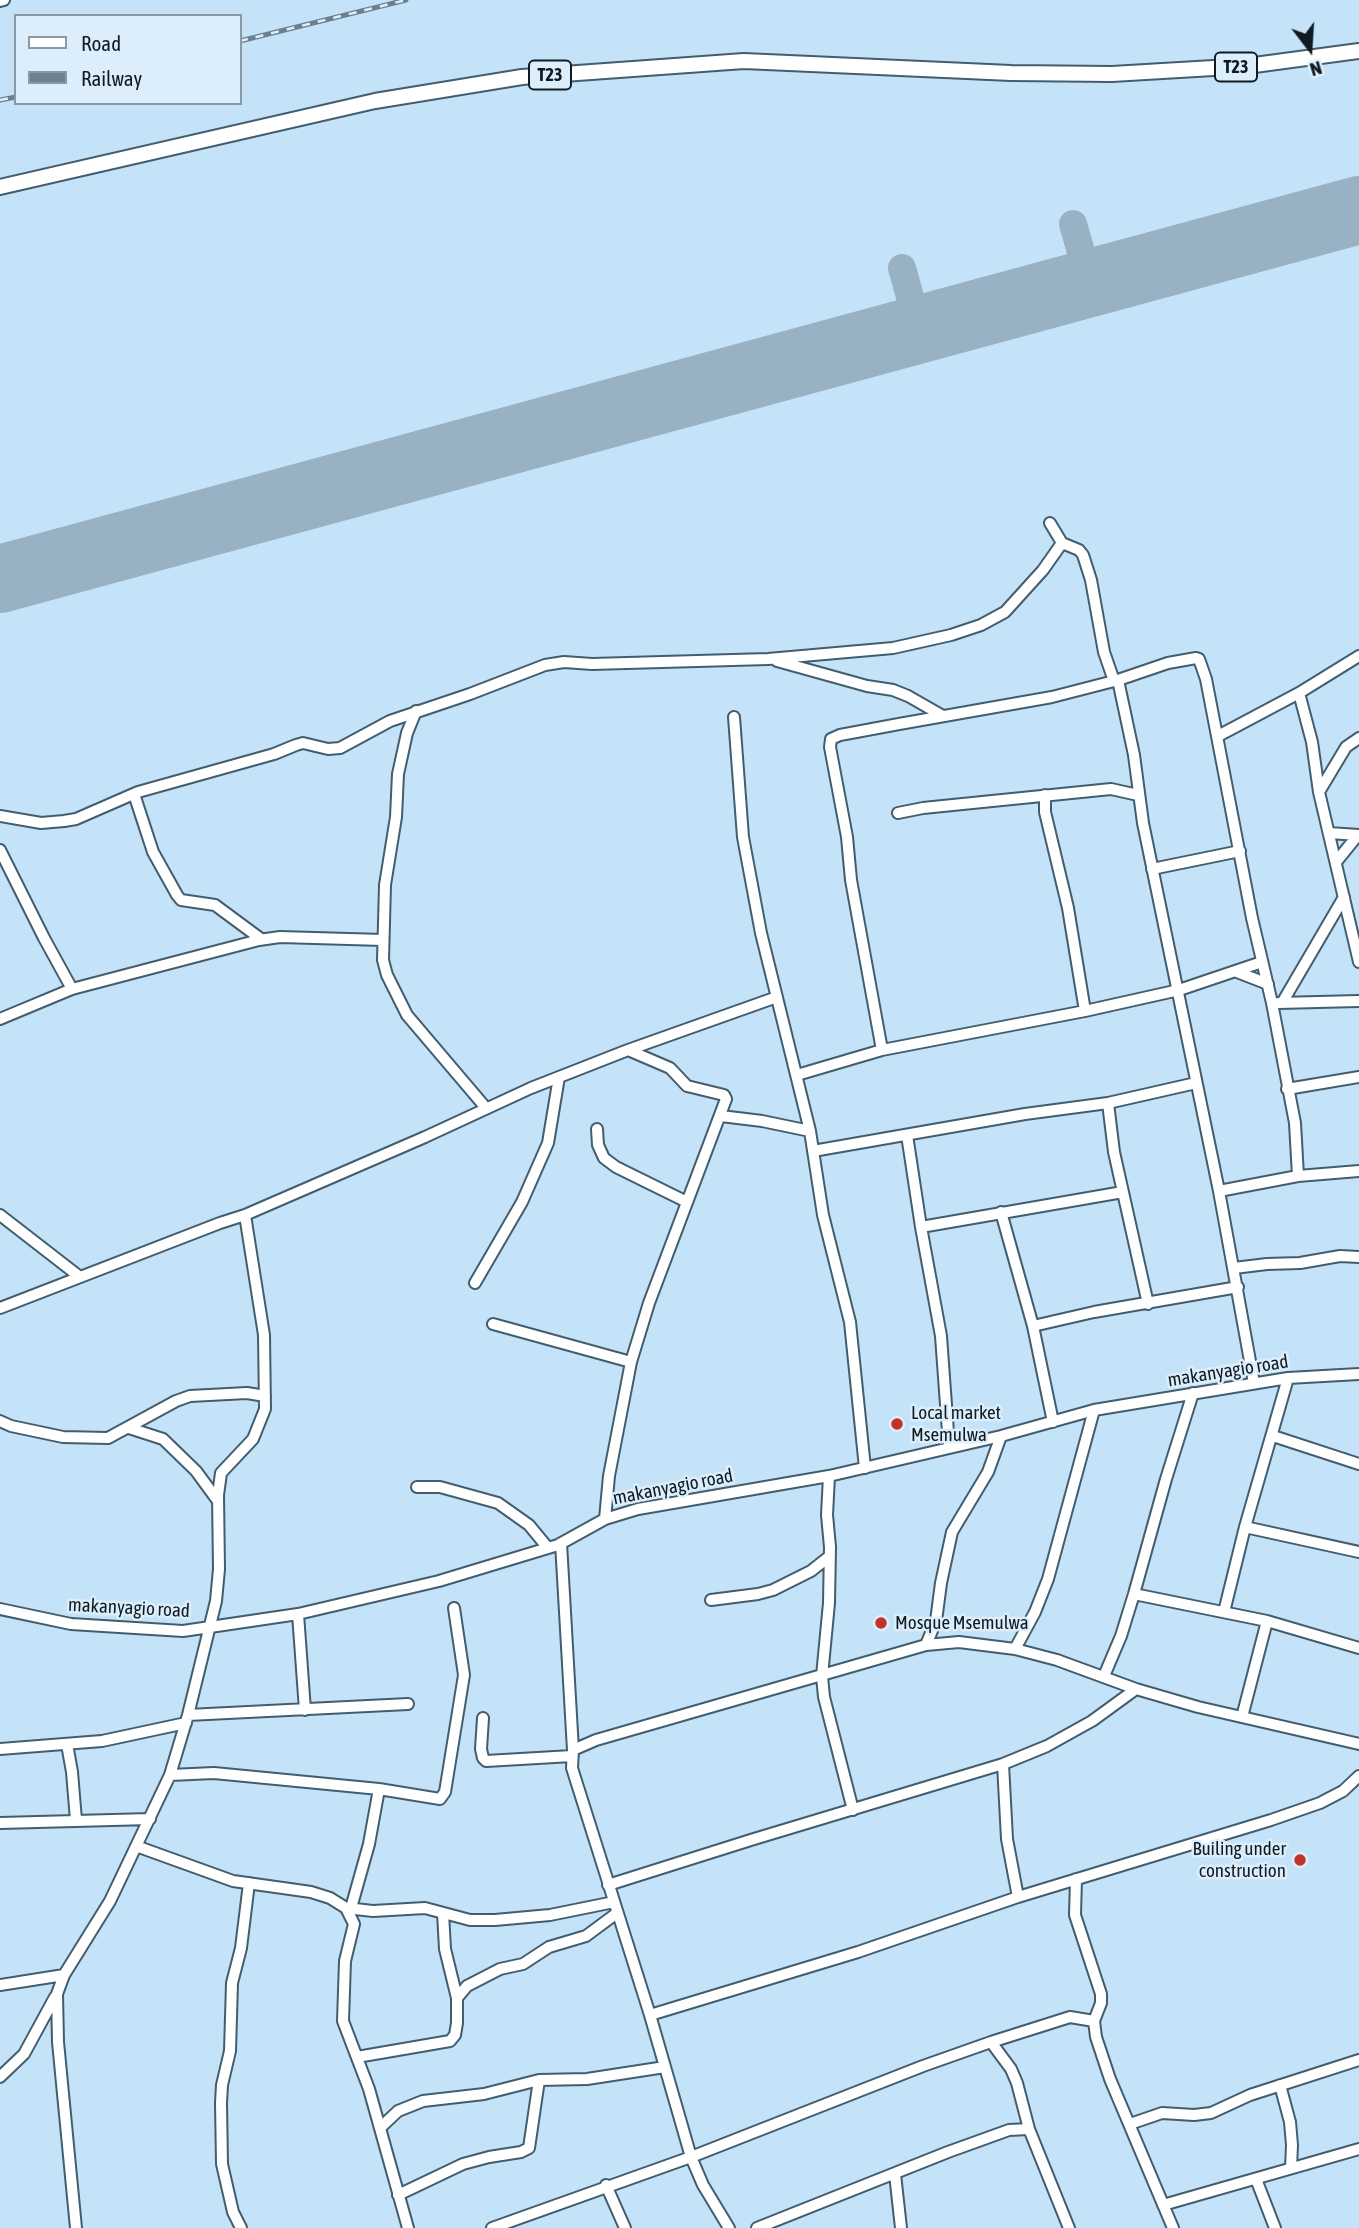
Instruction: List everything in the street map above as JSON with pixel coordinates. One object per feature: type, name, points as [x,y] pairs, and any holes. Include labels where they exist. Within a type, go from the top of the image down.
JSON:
[{"type":"main road","name":"T23","points":[[0,187],[375,101],[522,77],[744,61],[1011,73],[1120,74],[1247,66],[1359,51]]},
{"type":"street","points":[[1050,523],[1062,543],[1079,550],[1083,555],[1091,580],[1104,652],[1116,681],[1134,755],[1138,795],[1152,869],[1219,1191],[1254,1383]]},
{"type":"street","points":[[0,817],[41,824],[76,819],[134,794],[274,754],[303,743],[340,748],[390,721],[545,665],[564,662],[592,664],[768,659],[893,648],[981,625],[1004,612],[1023,595],[1062,543]]},
{"type":"street","points":[[1218,736],[1299,693],[1359,656]]},
{"type":"street","points":[[882,1050],[850,880],[831,740],[840,735],[1039,700],[1116,681],[1190,657],[1199,660],[1218,736],[1262,962],[1277,1003],[1287,1088],[1295,1123],[1298,1176]]},
{"type":"street","points":[[768,659],[867,686],[893,690],[943,716]]},
{"type":"street","points":[[1299,693],[1359,962]]},
{"type":"street","points":[[416,711],[407,733],[398,774],[396,817],[385,885],[383,960],[387,975],[407,1015],[486,1108]]},
{"type":"street","points":[[734,717],[743,837],[759,923],[810,1131],[823,1215],[850,1322],[865,1468]]},
{"type":"street","points":[[1320,792],[1346,747],[1359,738]]},
{"type":"street","points":[[898,813],[923,808],[1111,789],[1138,795]]},
{"type":"street","points":[[134,794],[153,852],[181,900],[215,905],[261,939]]},
{"type":"street","points":[[1045,795],[1045,812],[1068,908],[1085,1011]]},
{"type":"street","points":[[1329,833],[1358,835]]},
{"type":"street","points":[[1336,862],[1358,835]]},
{"type":"street","points":[[0,850],[72,989]]},
{"type":"street","points":[[1152,869],[1240,850]]},
{"type":"street","points":[[1277,1003],[1344,897]]},
{"type":"street","points":[[0,1020],[72,989],[261,939],[280,937],[383,940]]},
{"type":"street","points":[[797,1075],[882,1050],[1179,990],[1262,962]]},
{"type":"street","points":[[1237,972],[1268,984]]},
{"type":"street","points":[[0,1307],[245,1215],[559,1077],[776,997]]},
{"type":"street","points":[[1277,1003],[1359,1001]]},
{"type":"street","points":[[605,1519],[609,1476],[631,1362],[649,1303],[726,1099],[724,1095],[687,1086],[670,1068],[628,1050]]},
{"type":"street","points":[[475,1283],[522,1202],[548,1143],[559,1077]]},
{"type":"street","points":[[1287,1088],[1359,1077]]},
{"type":"street","points":[[813,1151],[1026,1114],[1108,1103],[1196,1083]]},
{"type":"street","points":[[1108,1103],[1114,1152],[1148,1304]]},
{"type":"street","points":[[721,1116],[810,1131]]},
{"type":"street","points":[[597,1129],[598,1145],[604,1158],[616,1167],[687,1202]]},
{"type":"street","points":[[907,1135],[920,1227],[941,1336],[949,1447]]},
{"type":"street","points":[[1219,1191],[1298,1176],[1359,1171]]},
{"type":"street","points":[[920,1227],[1123,1192]]},
{"type":"street","points":[[1000,1212],[1033,1326],[1053,1422]]},
{"type":"street","points":[[0,1215],[80,1277]]},
{"type":"street","points":[[0,2077],[24,2054],[57,1994],[64,1975],[110,1901],[170,1775],[187,1719],[219,1580],[218,1501],[221,1473],[253,1439],[265,1409],[264,1335],[245,1215]]},
{"type":"street","points":[[1234,1268],[1293,1264],[1340,1256],[1359,1257]]},
{"type":"street","points":[[1033,1326],[1094,1312],[1238,1287]]},
{"type":"street","points":[[493,1324],[631,1362]]},
{"type":"street","name":"makanyagio road","points":[[0,1609],[71,1624],[183,1631],[298,1614],[439,1581],[548,1548],[605,1519],[638,1509],[830,1476],[1001,1436],[1094,1410],[1288,1378],[1359,1374]]},
{"type":"street","points":[[1224,1612],[1245,1527],[1288,1378]]},
{"type":"street","points":[[0,1421],[11,1426],[64,1437],[108,1438],[190,1396],[247,1393],[265,1396]]},
{"type":"street","points":[[1104,1676],[1121,1636],[1193,1393]]},
{"type":"street","points":[[1015,1649],[1035,1612],[1048,1579],[1094,1410]]},
{"type":"street","points":[[129,1428],[163,1439],[196,1471],[218,1501]]},
{"type":"street","points":[[926,1645],[936,1621],[944,1564],[952,1532],[988,1472],[1001,1436]]},
{"type":"street","points":[[1273,1436],[1359,1464]]},
{"type":"street","points":[[830,1476],[827,1516],[829,1603],[822,1676],[830,1722],[853,1810]]},
{"type":"street","points":[[417,1487],[440,1487],[498,1503],[529,1525],[548,1548]]},
{"type":"street","points":[[1245,1527],[1359,1552]]},
{"type":"street","points":[[561,1543],[572,1768],[650,2015],[691,2157],[703,2185],[729,2228]]},
{"type":"street","points":[[711,1600],[773,1590],[811,1571],[830,1556]]},
{"type":"street","points":[[1134,1594],[1267,1621],[1359,1648]]},
{"type":"street","points":[[170,1775],[214,1773],[442,1798],[464,1675],[454,1608]]},
{"type":"street","points":[[298,1614],[305,1710]]},
{"type":"street","points":[[1242,1717],[1267,1621]]},
{"type":"street","points":[[483,1718],[481,1749],[486,1760],[573,1753],[596,1740],[926,1645],[959,1642],[1015,1649],[1057,1660],[1136,1689],[1359,1744]]},
{"type":"street","points":[[608,1885],[1003,1764],[1046,1746],[1092,1721],[1136,1689]]},
{"type":"street","points":[[0,1749],[127,1737],[187,1719],[408,1704]]},
{"type":"street","points":[[67,1744],[76,1821]]},
{"type":"street","points":[[1003,1764],[1007,1839],[1018,1897]]},
{"type":"street","points":[[650,2015],[846,1956],[1018,1897],[1320,1803],[1343,1791],[1359,1776]]},
{"type":"street","points":[[379,1789],[369,1844],[348,1908],[354,1924],[345,1961],[344,2021],[380,2128],[408,2228]]},
{"type":"street","points":[[0,1823],[150,1819]]},
{"type":"street","points":[[136,1846],[216,1876],[311,1892],[348,1908],[373,1911],[412,1908],[470,1920],[495,1920],[615,1908]]},
{"type":"street","points":[[1076,1879],[1074,1915],[1101,1994],[1101,2003],[1094,2021],[1100,2051],[1173,2228]]},
{"type":"street","points":[[241,2228],[233,2212],[222,2166],[221,2103],[230,2051],[232,1983],[241,1948],[249,1883]]},
{"type":"street","points":[[457,1998],[467,1986],[484,1976],[523,1964],[550,1947],[586,1936],[615,1908]]},
{"type":"street","points":[[357,2057],[450,2041],[455,2035],[457,1998],[445,1949],[443,1913]]},
{"type":"street","points":[[0,1985],[64,1975]]},
{"type":"street","points":[[57,1994],[58,2042],[76,2228]]},
{"type":"street","points":[[492,2228],[524,2223],[606,2186],[691,2157],[991,2042],[1070,2017],[1094,2021]]},
{"type":"street","points":[[991,2042],[1011,2069],[1017,2083],[1029,2129],[1069,2228]]},
{"type":"street","points":[[1130,2124],[1162,2113],[1211,2113],[1280,2085],[1359,2060]]},
{"type":"street","points":[[380,2128],[398,2111],[414,2104],[484,2094],[539,2080],[587,2079],[665,2067]]},
{"type":"street","points":[[398,2195],[463,2164],[529,2148],[539,2080]]},
{"type":"street","points":[[1280,2085],[1290,2122],[1291,2168]]},
{"type":"street","points":[[757,2228],[1009,2130],[1029,2129]]},
{"type":"street","points":[[1163,2205],[1359,2149]]},
{"type":"street","points":[[895,2174],[901,2228]]},
{"type":"street","points":[[1256,2179],[1275,2228]]},
{"type":"street","points":[[606,2186],[625,2228]]},
{"type":"taxiway","points":[[1073,224],[1090,283]]},
{"type":"taxiway","points":[[902,268],[919,329]]},
{"type":"runway","points":[[0,579],[1359,210]]},
{"type":"railway","points":[[242,41],[406,0]]},
{"type":"railway","points":[[0,100],[14,97]]},
{"type":"place","name":"Local market Msemulwa","points":[[897,1424]]},
{"type":"place","name":"Mosque Msemulwa","points":[[881,1623]]},
{"type":"place","name":"Builing under construction","points":[[1300,1860]]}]
